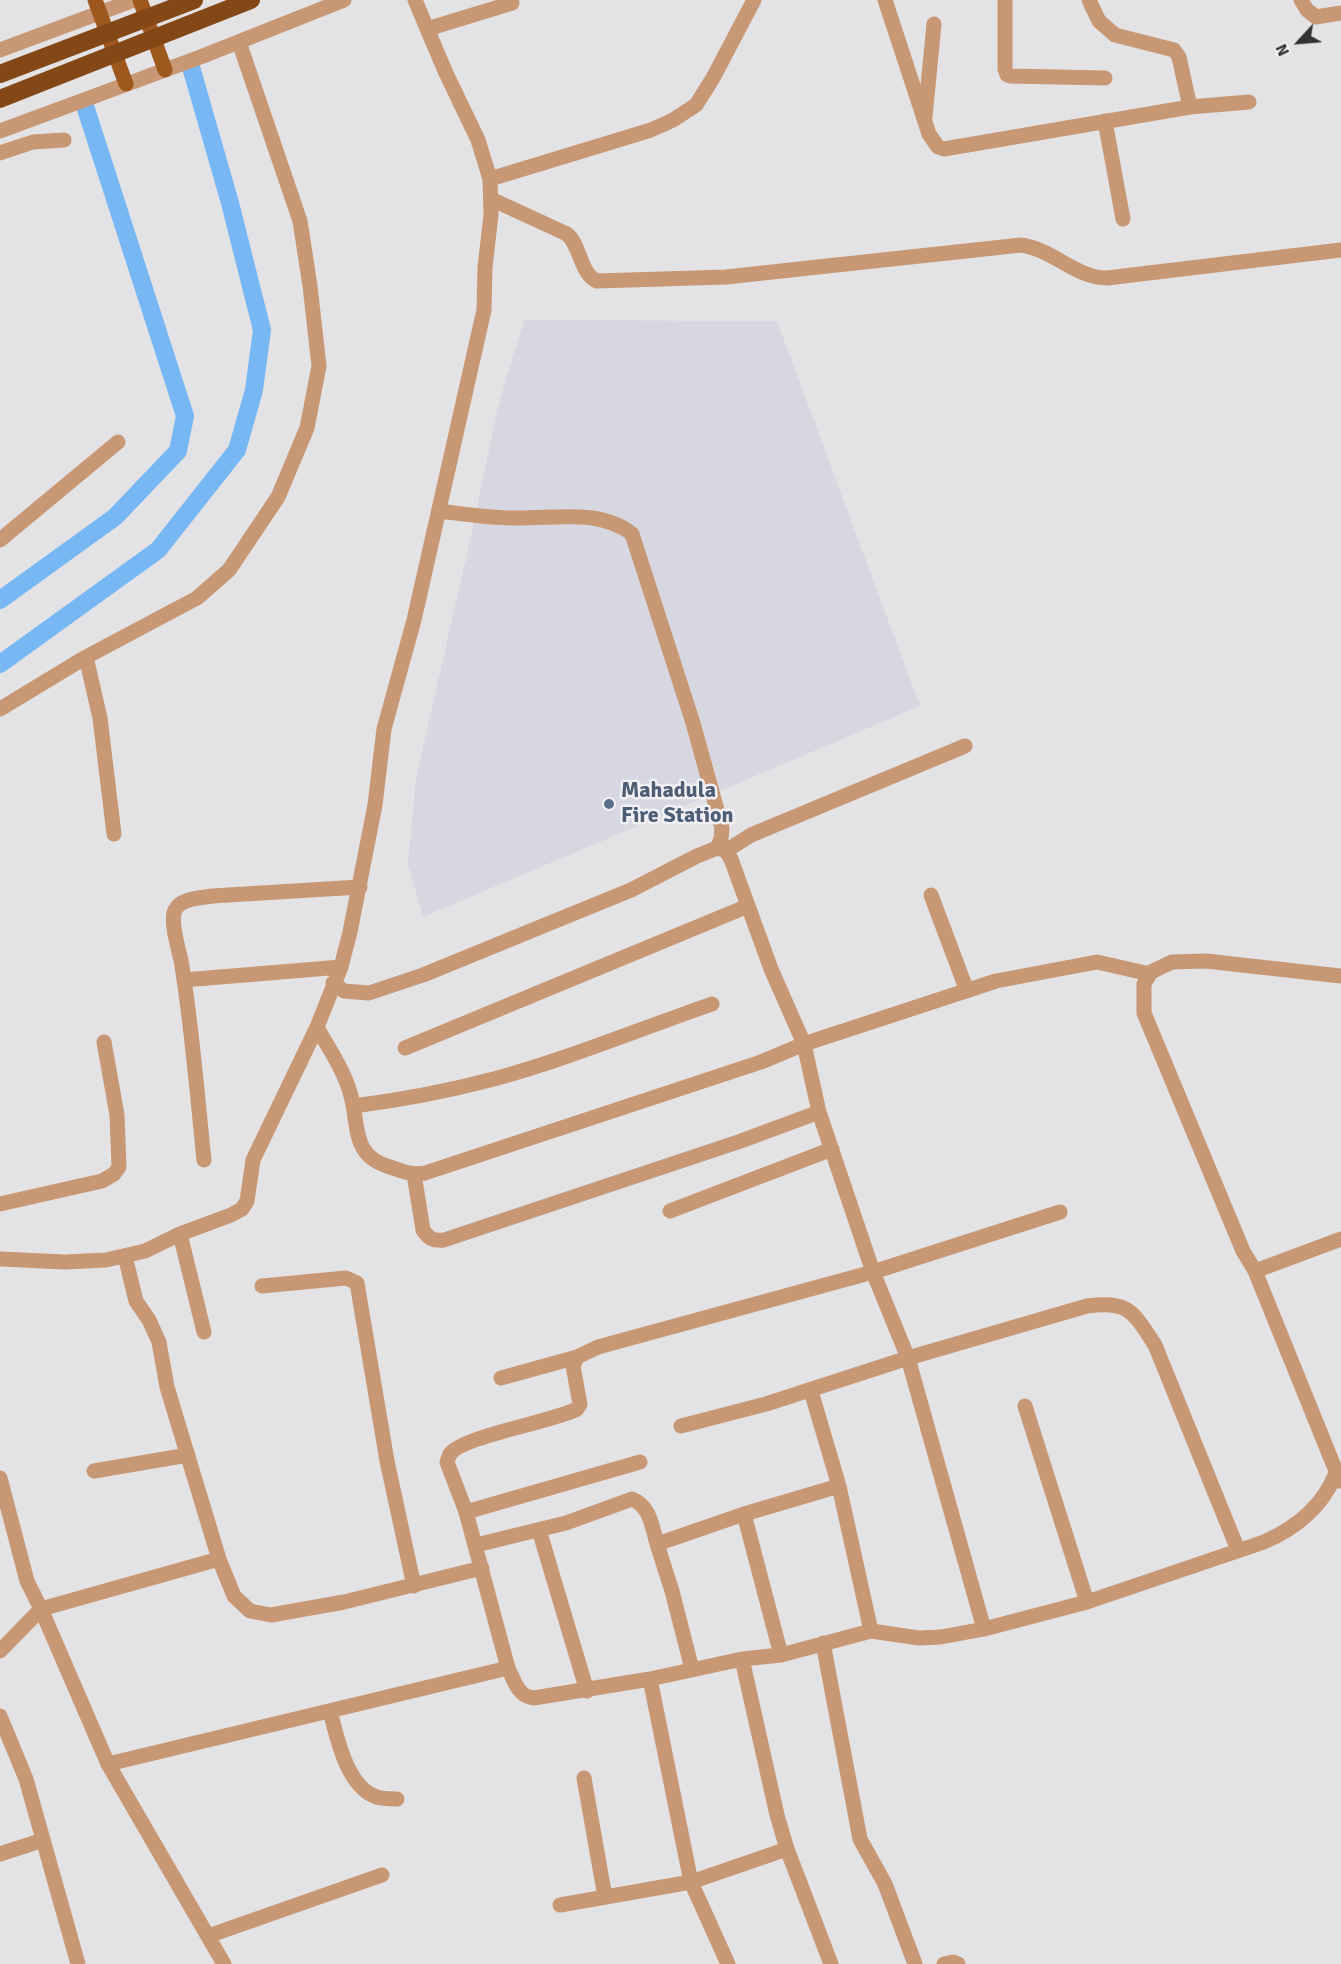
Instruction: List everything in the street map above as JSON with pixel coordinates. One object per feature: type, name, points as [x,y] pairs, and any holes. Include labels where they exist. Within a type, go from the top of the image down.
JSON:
[{"type":"highway","points":[[0,74],[194,0]]},
{"type":"highway","points":[[0,99],[251,0]]},
{"type":"main road","points":[[140,0],[165,70]]},
{"type":"main road","points":[[97,7],[126,84]]},
{"type":"street","points":[[0,50],[97,7],[134,0]]},
{"type":"street","points":[[0,131],[239,42],[344,0]]},
{"type":"street","points":[[0,1259],[65,1262],[106,1260],[145,1251],[242,1209],[247,1201],[253,1160],[317,1027],[341,967],[360,887],[375,805],[384,729],[414,620],[484,310],[485,267],[491,215],[490,179],[478,140],[415,0]]},
{"type":"street","points":[[490,179],[651,130],[673,120],[696,105],[754,0]]},
{"type":"street","points":[[885,0],[932,141],[944,149],[1190,107],[1249,102]]},
{"type":"street","points":[[1005,0],[1005,69],[1007,75],[1105,78]]},
{"type":"street","points":[[1089,0],[1099,21],[1115,35],[1174,50],[1179,57],[1190,107]]},
{"type":"street","points":[[1301,0],[1307,10],[1316,17],[1341,14]]},
{"type":"street","points":[[427,29],[512,3]]},
{"type":"street","points":[[925,123],[934,24]]},
{"type":"street","points":[[0,709],[86,657],[197,598],[230,570],[278,497],[307,428],[319,366],[300,221],[239,42]]},
{"type":"street","points":[[1105,121],[1123,219]]},
{"type":"street","points":[[0,153],[33,142],[64,140]]},
{"type":"street","points":[[491,199],[567,234],[576,243],[588,274],[597,281],[726,277],[1021,245],[1037,249],[1087,274],[1107,278],[1341,250]]},
{"type":"street","points":[[0,540],[118,442]]},
{"type":"street","points":[[439,511],[512,518],[594,518],[619,524],[632,534],[693,723],[722,828],[721,849],[731,859],[771,969],[804,1044],[819,1112],[873,1272],[908,1358],[984,1629]]},
{"type":"street","points":[[86,657],[100,718],[114,834]]},
{"type":"street","points":[[333,983],[344,991],[369,993],[423,975],[631,890],[697,856],[721,849],[965,746]]},
{"type":"street","points":[[204,1160],[184,980],[174,921],[175,910],[191,900],[212,896],[360,887]]},
{"type":"street","points":[[931,895],[967,991]]},
{"type":"street","points":[[405,1048],[748,906]]},
{"type":"street","points":[[577,1357],[573,1366],[580,1404],[577,1409],[459,1446],[451,1453],[447,1462],[476,1545],[508,1668],[521,1693],[526,1697],[587,1691],[742,1659],[781,1655],[871,1631],[918,1638],[941,1637],[984,1629],[1087,1602],[1285,1532],[1312,1511],[1339,1478],[1255,1270],[1243,1251],[1144,1013],[1144,984],[1150,974],[1172,962],[1206,961],[1341,976]]},
{"type":"street","points":[[317,1027],[341,1067],[354,1106],[359,1143],[367,1156],[379,1165],[414,1174],[436,1169],[761,1062],[804,1044],[996,981],[1097,962],[1150,974]]},
{"type":"street","points":[[184,980],[341,967]]},
{"type":"street","points":[[354,1106],[423,1095],[495,1078],[542,1064],[711,1004]]},
{"type":"street","points":[[0,1204],[102,1181],[114,1174],[119,1167],[117,1115],[104,1042]]},
{"type":"street","points":[[414,1174],[423,1230],[428,1238],[435,1241],[444,1240],[730,1145],[819,1112]]},
{"type":"street","points":[[670,1211],[832,1149]]},
{"type":"street","points":[[501,1378],[577,1357],[598,1347],[873,1272],[1060,1212]]},
{"type":"street","points":[[180,1234],[204,1332]]},
{"type":"street","points":[[1255,1270],[1341,1239]]},
{"type":"street","points":[[125,1256],[136,1301],[149,1320],[159,1342],[167,1387],[219,1559],[234,1596],[250,1611],[271,1615],[314,1608],[482,1568]]},
{"type":"street","points":[[262,1286],[346,1278],[357,1283],[387,1461],[414,1586]]},
{"type":"street","points":[[681,1426],[811,1391],[908,1358],[1087,1306],[1107,1303],[1122,1306],[1137,1318],[1155,1345],[1239,1550]]},
{"type":"street","points":[[811,1391],[839,1486],[871,1631]]},
{"type":"street","points":[[1025,1406],[1087,1602]]},
{"type":"street","points":[[94,1471],[188,1455]]},
{"type":"street","points":[[466,1512],[640,1462]]},
{"type":"street","points":[[1,1486],[27,1581],[108,1764],[224,1964]]},
{"type":"street","points":[[657,1544],[744,1514],[839,1486]]},
{"type":"street","points":[[476,1545],[566,1523],[632,1499],[639,1502],[646,1509],[672,1591],[692,1669]]},
{"type":"street","points":[[744,1514],[781,1655]]},
{"type":"street","points":[[539,1530],[587,1691]]},
{"type":"street","points":[[0,1651],[41,1609],[219,1559]]},
{"type":"street","points":[[823,1643],[860,1839],[885,1884],[915,1964]]},
{"type":"street","points":[[742,1659],[777,1815],[787,1849],[831,1964]]},
{"type":"street","points":[[108,1764],[508,1668]]},
{"type":"street","points":[[650,1679],[691,1882],[728,1964]]},
{"type":"street","points":[[330,1711],[351,1772],[362,1789],[375,1797],[397,1799]]},
{"type":"street","points":[[0,1716],[26,1779],[78,1964]]},
{"type":"street","points":[[584,1778],[605,1897]]},
{"type":"street","points":[[0,1854],[43,1840]]},
{"type":"street","points":[[560,1905],[691,1882],[787,1849]]},
{"type":"street","points":[[208,1936],[382,1875]]},
{"type":"street","points":[[944,1964],[953,1962],[958,1964]]},
{"type":"shaded area","points":[[524,320],[777,321],[920,706],[423,917],[408,864],[416,778],[498,407]]},
{"type":"waterway","points":[[0,664],[158,550],[237,450],[254,390],[262,330],[230,203],[191,67]]},
{"type":"waterway","points":[[0,600],[115,517],[178,451],[185,416],[85,106]]},
{"type":"place","name":"Mahadula Fire Station","points":[[609,804]]}]
